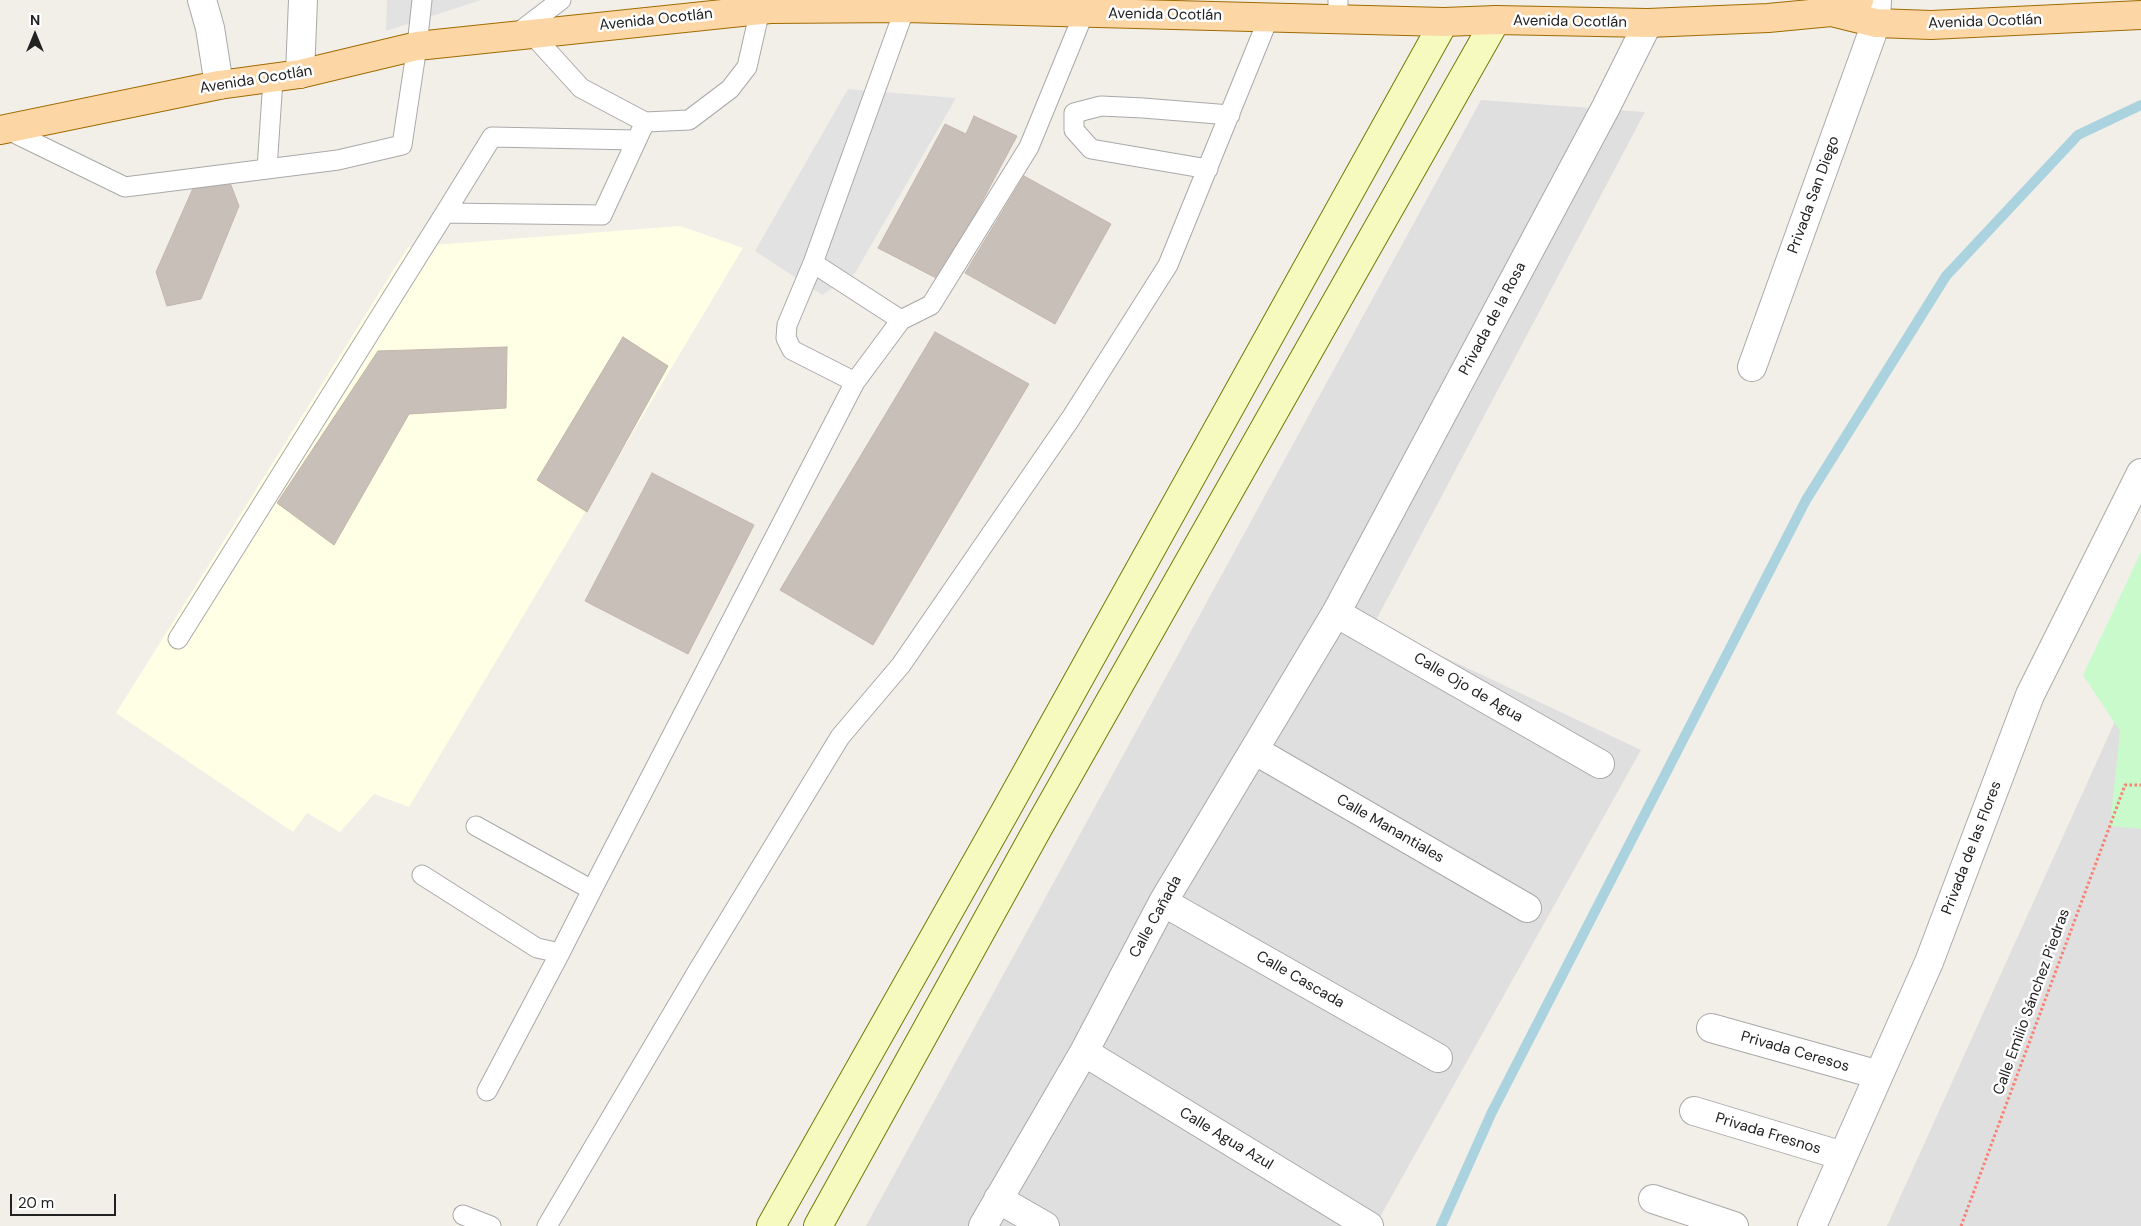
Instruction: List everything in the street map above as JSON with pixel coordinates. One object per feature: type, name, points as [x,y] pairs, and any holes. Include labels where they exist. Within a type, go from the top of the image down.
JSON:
[{"type":"main road","name":"Avenida Ocotlán","points":[[1831,12],[1859,0]]},
{"type":"main road","name":"Avenida Ocotlán","points":[[3,129],[219,85],[300,74],[417,46],[775,5],[1269,17],[1338,10],[1444,22],[1496,20],[1648,23],[1769,9],[1876,12],[1931,25],[2141,15]]},
{"type":"main road","points":[[818,1226],[1037,830],[1496,20]]},
{"type":"main road","points":[[772,1226],[1001,819],[1444,22]]},
{"type":"street","points":[[202,0],[210,28],[219,85]]},
{"type":"street","points":[[300,74],[304,0]]},
{"type":"street","name":"Privada San Diego","points":[[1752,367],[1876,12]]},
{"type":"street","name":"Privada de la Rosa","points":[[1336,613],[1606,107],[1648,23]]},
{"type":"street","name":"Privada de las Flores","points":[[1812,1226],[1929,962],[2030,695],[2141,473]]},
{"type":"street","name":"Calle Cañada","points":[[984,1226],[1084,1052],[1163,902],[1336,613]]},
{"type":"street","name":"Calle Ojo de Agua","points":[[1336,613],[1600,764]]},
{"type":"street","name":"Calle Manantiales","points":[[1254,750],[1527,908]]},
{"type":"street","name":"Calle Cascada","points":[[1163,902],[1438,1058]]},
{"type":"street","name":"Privada Ceresos","points":[[1711,1028],[1879,1076]]},
{"type":"street","name":"Calle Agua Azul","points":[[1084,1052],[1369,1226]]},
{"type":"street","name":"Privada Fresnos","points":[[1694,1111],[1843,1156]]},
{"type":"street","points":[[998,1199],[1045,1226]]},
{"type":"street","points":[[1653,1199],[1734,1226]]},
{"type":"lane","points":[[3,129],[125,187],[338,160],[402,144],[422,0]]},
{"type":"lane","points":[[561,0],[523,34],[581,88],[645,122],[689,120],[730,90],[747,67],[775,5]]},
{"type":"lane","points":[[855,382],[792,350],[786,338],[787,325],[813,264],[905,8]]},
{"type":"lane","points":[[487,1091],[855,382],[901,320],[931,305],[1029,147],[1084,13]]},
{"type":"lane","points":[[547,1226],[697,972],[840,737],[901,665],[1071,418],[1168,265],[1269,17]]},
{"type":"lane","points":[[267,169],[273,79]]},
{"type":"lane","points":[[1208,168],[1091,149],[1074,130],[1074,114],[1101,106],[1230,115]]},
{"type":"lane","points":[[445,213],[602,215],[645,122]]},
{"type":"lane","points":[[178,639],[492,137],[636,140]]},
{"type":"lane","points":[[813,264],[901,320]]},
{"type":"lane","points":[[476,826],[592,890]]},
{"type":"lane","points":[[422,875],[537,948],[560,953]]},
{"type":"lane","points":[[463,1215],[491,1226]]},
{"type":"path","name":"Calle Emilio Sánchez Piedras","points":[[1961,1226],[2125,786],[2141,786]]},
{"type":"shaded area","points":[[387,0],[481,0],[386,31]]},
{"type":"shaded area","points":[[848,89],[956,98],[855,273],[822,295],[755,251]]},
{"type":"shaded area","points":[[1481,100],[1645,112],[1374,624],[1641,750],[1375,1226],[866,1226]]},
{"type":"shaded area","points":[[680,226],[743,248],[409,807],[374,794],[340,832],[307,813],[293,832],[116,713],[408,247]]},
{"type":"shaded area","points":[[2141,696],[2141,1226],[1887,1226],[2126,697]]},
{"type":"green space","points":[[2141,552],[2141,829],[2110,826],[2120,731],[2083,675]]},
{"type":"building","points":[[974,116],[1017,136],[940,280],[878,248],[945,124],[966,134]]},
{"type":"building","points":[[1024,176],[1111,224],[1055,324],[965,273]]},
{"type":"building","points":[[229,180],[239,206],[201,299],[167,306],[156,272],[194,186]]},
{"type":"building","points":[[935,332],[1029,384],[873,645],[780,590]]},
{"type":"building","points":[[623,337],[668,366],[587,512],[537,480]]},
{"type":"building","points":[[507,347],[506,408],[409,414],[334,545],[277,503],[378,351]]},
{"type":"building","points":[[652,473],[754,525],[688,654],[585,601]]},
{"type":"waterway","points":[[1441,1226],[1492,1112],[1806,500],[1946,276],[2078,135],[2141,105]]}]
